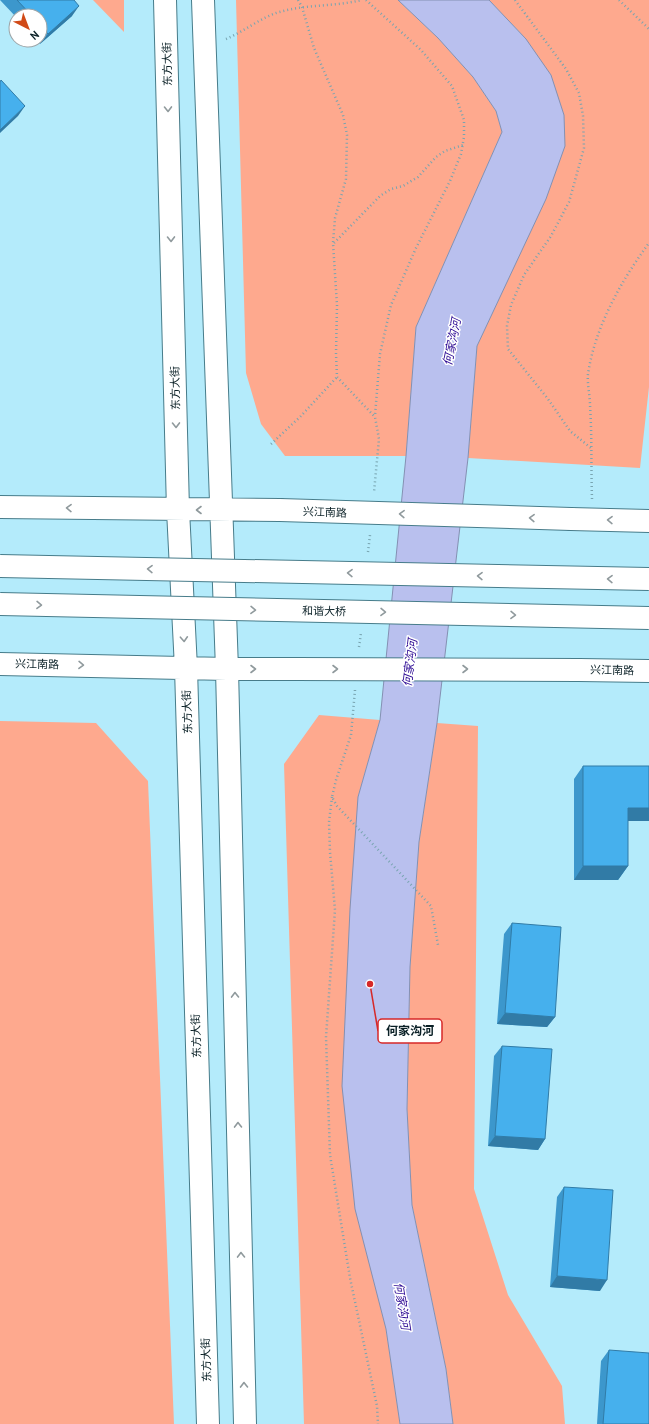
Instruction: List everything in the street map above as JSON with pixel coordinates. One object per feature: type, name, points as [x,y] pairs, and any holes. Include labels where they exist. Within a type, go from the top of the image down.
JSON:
[{"type":"main road","name":"东方大街","points":[[165,0],[178,510],[186,668],[208,1424]]},
{"type":"main road","points":[[203,0],[227,669],[246,1424]]},
{"type":"main road","name":"兴江南路","points":[[0,507],[280,510],[649,521]]},
{"type":"main road","points":[[0,566],[649,579]]},
{"type":"main road","name":"和谐大桥","points":[[0,604],[649,618]]},
{"type":"main road","name":"兴江南路","points":[[0,664],[227,669],[649,671]]},
{"type":"path","points":[[298,0],[302,7],[314,48],[343,114],[347,135],[346,179],[335,218],[333,243],[337,305],[337,377],[375,417]]},
{"type":"path","points":[[204,49],[239,33],[275,13],[302,7],[340,5],[362,0]]},
{"type":"path","points":[[366,0],[421,50],[452,86],[464,120],[463,145],[450,181],[416,248],[391,305],[380,354],[375,417],[379,439],[374,494]]},
{"type":"path","points":[[515,0],[566,69],[579,93],[583,116],[584,148],[569,202],[551,236],[524,275],[511,305],[507,326],[508,349],[548,399],[570,431],[591,448]]},
{"type":"path","points":[[619,0],[649,29]]},
{"type":"path","points":[[333,243],[380,196],[391,189],[403,186],[418,177],[436,157],[445,151],[463,145]]},
{"type":"path","points":[[581,520],[591,448],[588,375],[595,346],[606,316],[627,274],[649,243]]},
{"type":"path","points":[[271,444],[337,377]]},
{"type":"path","points":[[368,556],[370,532]]},
{"type":"path","points":[[359,649],[361,626]]},
{"type":"path","points":[[356,688],[351,735],[332,797],[330,852],[335,910],[326,1037],[330,1155],[337,1206],[377,1406],[378,1424]]},
{"type":"path","points":[[332,797],[337,806],[431,906],[438,944]]},
{"type":"shaded area","points":[[93,0],[124,0],[124,32]]},
{"type":"shaded area","points":[[236,0],[398,0],[438,38],[473,77],[496,111],[502,132],[416,327],[406,456],[285,456],[261,424],[246,373]]},
{"type":"shaded area","points":[[489,0],[649,0],[649,387],[640,468],[468,458],[477,346],[505,285],[526,39]]},
{"type":"shaded area","points":[[319,715],[380,720],[358,797],[386,1329],[400,1424],[304,1424],[284,764]]},
{"type":"shaded area","points":[[0,721],[96,723],[148,781],[174,1424],[0,1424]]},
{"type":"shaded area","points":[[437,723],[478,726],[474,1189],[508,1295],[562,1386],[565,1424],[453,1424],[446,1369],[412,1205],[407,1109],[410,967],[419,842]]},
{"type":"water","points":[[398,0],[489,0],[526,39],[551,75],[564,115],[565,146],[546,199],[477,346],[468,458],[437,723],[419,842],[410,967],[407,1109],[412,1205],[446,1369],[453,1424],[400,1424],[386,1329],[355,1209],[342,1086],[350,909],[358,797],[380,720],[406,456],[416,327],[502,132],[496,111],[473,77],[438,38]]},
{"type":"building","points":[[17,0],[74,0],[79,6],[48,34],[48,8],[24,8]]},
{"type":"building","points":[[1,80],[25,106],[0,130],[0,82]]},
{"type":"building","points":[[583,766],[649,766],[649,808],[628,808],[628,866],[583,866]]},
{"type":"building","points":[[512,923],[561,927],[555,1017],[505,1013]]},
{"type":"building","points":[[502,1046],[552,1049],[545,1139],[495,1136]]},
{"type":"building","points":[[564,1187],[613,1190],[607,1280],[557,1276]]},
{"type":"building","points":[[609,1350],[649,1353],[649,1424],[603,1424]]},
{"type":"place","name":"何家沟河","points":[[370,984]]}]
